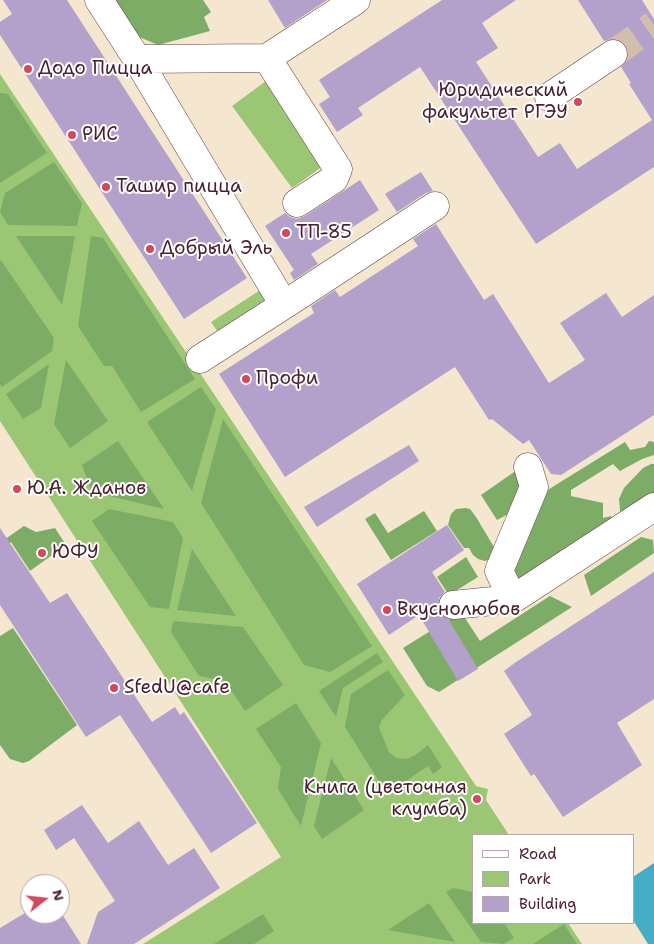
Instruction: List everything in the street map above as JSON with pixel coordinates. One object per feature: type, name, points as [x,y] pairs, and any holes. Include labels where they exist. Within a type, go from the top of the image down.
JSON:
[{"type":"lane","points":[[99,0],[137,59],[284,305]]},
{"type":"lane","points":[[137,59],[267,58],[356,0]]},
{"type":"lane","points":[[549,97],[613,54]]},
{"type":"lane","points":[[267,58],[338,169],[334,179],[298,203]]},
{"type":"lane","points":[[200,359],[435,206]]},
{"type":"lane","points":[[513,599],[499,571],[534,487],[528,467]]},
{"type":"lane","points":[[453,605],[513,599],[654,508]]},
{"type":"green space","points":[[114,0],[203,0],[211,12],[204,17],[210,31],[158,45],[137,36]]},
{"type":"green space","points":[[0,74],[476,786],[488,789],[486,800],[508,834],[472,834],[472,924],[569,924],[582,944],[143,944],[281,857],[0,421]]},
{"type":"green space","points":[[266,81],[326,164],[292,188],[232,106]]},
{"type":"green space","points":[[0,93],[8,94],[47,153],[0,183]]},
{"type":"green space","points":[[54,162],[82,203],[77,226],[8,225],[0,212],[5,193]]},
{"type":"green space","points":[[16,236],[75,236],[62,305]]},
{"type":"green space","points":[[91,236],[103,238],[195,379],[141,412],[112,366],[104,366],[78,326]]},
{"type":"green space","points":[[0,259],[54,338],[52,351],[2,387],[0,384]]},
{"type":"green space","points":[[265,287],[273,301],[220,335],[211,322]]},
{"type":"green space","points":[[66,360],[108,421],[70,448],[54,424]]},
{"type":"green space","points":[[49,364],[41,408],[23,419],[6,394]]},
{"type":"green space","points":[[201,387],[216,409],[192,491],[147,422]]},
{"type":"green space","points":[[223,419],[372,646],[330,672],[304,665],[201,503]]},
{"type":"green space","points":[[118,441],[164,509],[92,492],[82,465]]},
{"type":"green space","points":[[649,441],[654,442],[654,455],[620,471],[613,464],[571,490],[571,496],[603,503],[603,518],[611,516],[613,528],[517,583],[510,565],[546,491],[625,442],[630,450],[645,447]]},
{"type":"green space","points":[[654,464],[654,498],[621,521],[619,499],[624,488],[643,468]]},
{"type":"green space","points":[[517,470],[525,481],[512,512],[497,520],[481,495]]},
{"type":"green space","points":[[109,509],[173,522],[183,538],[169,609],[150,607],[92,521]]},
{"type":"green space","points":[[456,509],[470,509],[476,517],[494,547],[492,559],[485,561],[478,559],[469,548],[464,548],[448,525],[451,514]]},
{"type":"green space","points":[[424,511],[437,531],[391,560],[365,519],[375,513],[388,533]]},
{"type":"green space","points":[[24,526],[36,532],[55,528],[66,545],[30,571],[11,542],[4,547],[1,542]]},
{"type":"green space","points":[[641,537],[653,540],[654,553],[591,596],[584,575]]},
{"type":"green space","points":[[192,549],[236,616],[177,610]]},
{"type":"green space","points":[[466,557],[478,577],[449,595],[437,577]]},
{"type":"green space","points":[[550,596],[572,607],[439,692],[427,686],[403,648],[461,612],[480,641]]},
{"type":"green space","points":[[173,621],[243,627],[283,685],[245,711],[225,681],[199,676],[171,632]]},
{"type":"green space","points":[[13,628],[77,725],[29,761],[23,763],[10,759],[0,745],[0,636]]},
{"type":"green space","points":[[377,653],[383,662],[343,688],[336,717],[319,691]]},
{"type":"green space","points":[[388,670],[405,695],[381,721],[379,728],[389,752],[396,758],[406,759],[414,756],[428,745],[442,767],[433,774],[428,766],[387,794],[345,727],[351,694]]},
{"type":"green space","points":[[296,703],[321,743],[301,826],[278,789],[281,767],[256,729]]},
{"type":"green space","points":[[331,758],[364,810],[322,839],[314,826]]},
{"type":"green space","points":[[453,888],[472,892],[472,924],[505,924],[514,938],[504,944],[481,942],[446,892]]},
{"type":"green space","points":[[429,903],[455,942],[388,930]]},
{"type":"green space","points":[[263,914],[274,931],[254,944],[214,944]]},
{"type":"green space","points":[[564,924],[577,944],[533,944]]},
{"type":"water","points":[[654,863],[654,944],[648,944],[634,922],[634,876]]},
{"type":"building","points":[[3,0],[67,0],[247,278],[184,319],[0,35],[0,22],[12,14]]},
{"type":"building","points":[[268,0],[327,0],[285,28]]},
{"type":"building","points":[[442,0],[516,0],[482,23],[498,48],[476,62],[538,157],[560,143],[577,169],[652,120],[629,84],[631,83],[621,67],[627,60],[629,53],[626,46],[619,40],[611,39],[604,41],[578,0],[642,0],[654,19],[654,167],[536,244],[420,67],[358,108],[363,115],[337,132],[319,104],[330,97],[319,80]]},
{"type":"building","points":[[421,172],[433,191],[426,193],[397,212],[385,194]]},
{"type":"building","points":[[360,180],[379,210],[311,254],[318,264],[294,280],[290,273],[294,270],[265,226],[285,213],[297,219],[305,216]]},
{"type":"building","points":[[436,224],[484,300],[493,294],[549,383],[585,360],[560,323],[606,293],[622,317],[654,295],[654,415],[561,475],[551,474],[529,440],[523,444],[492,419],[489,420],[455,367],[285,477],[219,374],[314,313],[311,306],[335,290],[340,297],[418,246],[413,239]]},
{"type":"building","points":[[409,445],[419,461],[317,527],[304,507]]},
{"type":"building","points":[[447,525],[464,550],[432,572],[445,592],[439,598],[438,607],[441,614],[449,620],[478,669],[458,681],[419,615],[389,635],[357,584]]},
{"type":"building","points":[[0,528],[50,603],[67,593],[152,722],[175,707],[180,715],[184,712],[257,823],[211,853],[120,715],[86,737],[0,605]]},
{"type":"building","points":[[654,572],[654,699],[617,723],[642,765],[563,817],[534,774],[531,776],[504,734],[532,715],[504,671]]},
{"type":"building","points":[[82,805],[108,843],[139,821],[168,865],[194,848],[220,888],[134,944],[87,944],[98,912],[115,901],[74,838],[56,850],[44,830]]},
{"type":"building","points":[[20,916],[20,924],[68,924],[81,944],[0,944],[0,928]]},
{"type":"tunnel","points":[[613,54],[654,25]]},
{"type":"place","name":"Додо Пицца","points":[[28,69]]},
{"type":"place","name":"Юридический факультет РГЭУ","points":[[578,102]]},
{"type":"place","name":"РИС","points":[[72,135]]},
{"type":"place","name":"Ташир пицца","points":[[106,187]]},
{"type":"place","name":"ТП-85","points":[[286,233]]},
{"type":"place","name":"Добрый Эль","points":[[150,249]]},
{"type":"place","name":"Профи","points":[[246,379]]},
{"type":"place","name":"Ю.А. Жданов","points":[[17,489]]},
{"type":"place","name":"ЮФУ","points":[[42,553]]},
{"type":"place","name":"Вкуснолюбов","points":[[387,610]]},
{"type":"place","name":"SfedU@cafe","points":[[114,688]]},
{"type":"place","name":"Книга (цветочная клумба)","points":[[477,799]]}]
